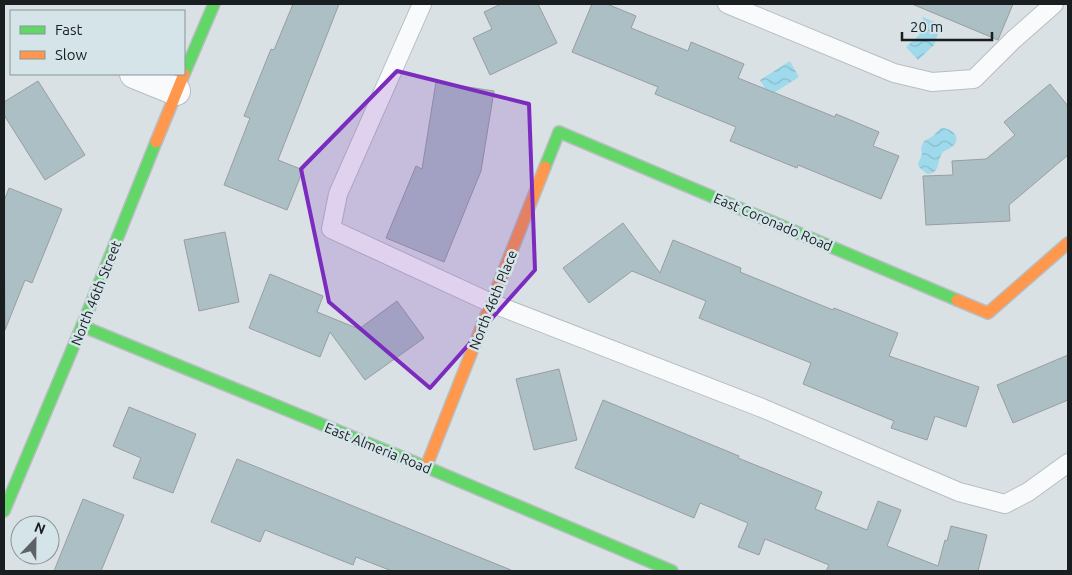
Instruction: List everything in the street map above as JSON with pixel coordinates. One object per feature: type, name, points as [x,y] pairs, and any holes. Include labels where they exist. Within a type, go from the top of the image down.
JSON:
[{"type":"street","name":"North 46th Street","points":[[185,70],[214,4]]},
{"type":"street","points":[[143,75],[181,79]]},
{"type":"street","name":"North 46th Street","points":[[4,511],[82,326],[181,79]]},
{"type":"street","name":"North 46th Place","points":[[426,467],[559,132]]},
{"type":"street","name":"East Coronado Road","points":[[559,132],[988,312],[1068,243]]},
{"type":"street","name":"East Almeria Road","points":[[82,326],[426,467],[672,571]]},
{"type":"lane","points":[[422,4],[338,194],[331,229],[491,304],[762,408],[959,492],[1005,504],[1028,492],[1068,464]]},
{"type":"lane","points":[[726,4],[894,73],[932,82],[974,79],[1054,4]]},
{"type":"highlighted area","points":[[397,71],[529,104],[535,270],[430,388],[329,302],[301,169]]},
{"type":"water","points":[[923,17],[941,25],[934,45],[918,60],[906,47],[919,35]]},
{"type":"water","points":[[790,61],[799,77],[769,96],[760,80]]},
{"type":"water","points":[[941,128],[948,129],[954,133],[957,139],[956,143],[942,153],[938,167],[934,172],[927,174],[919,167],[918,163],[922,155],[921,148],[924,141]]},
{"type":"building","points":[[293,4],[339,4],[278,160],[303,170],[287,210],[224,185],[250,118],[244,116],[271,49],[274,50]]},
{"type":"building","points":[[501,4],[538,4],[557,43],[490,75],[473,38],[492,29],[484,12]]},
{"type":"building","points":[[592,4],[607,4],[636,16],[631,28],[688,51],[691,42],[744,64],[738,78],[835,117],[836,114],[879,132],[873,146],[899,156],[881,199],[798,165],[797,168],[730,141],[736,127],[655,94],[658,87],[572,52]]},
{"type":"building","points":[[912,4],[1013,4],[998,40]]},
{"type":"building","points":[[38,81],[85,155],[45,180],[4,115],[4,102]]},
{"type":"building","points":[[436,82],[494,91],[481,171],[444,262],[386,238],[416,166],[422,169]]},
{"type":"building","points":[[1050,84],[1068,106],[1068,155],[1009,205],[1010,221],[926,225],[923,176],[953,175],[952,161],[986,159],[1015,135],[1004,122]]},
{"type":"building","points":[[9,188],[62,209],[32,283],[25,280],[5,330],[4,201]]},
{"type":"building","points":[[623,223],[660,273],[673,240],[741,268],[740,272],[833,310],[834,308],[898,333],[889,356],[979,387],[966,427],[935,416],[927,440],[891,428],[894,421],[803,384],[811,363],[699,318],[706,301],[632,271],[589,303],[563,268]]},
{"type":"building","points":[[225,232],[239,302],[199,311],[184,240]]},
{"type":"building","points":[[270,274],[323,296],[317,312],[359,329],[397,301],[424,338],[365,380],[330,332],[320,357],[249,328]]},
{"type":"building","points":[[1068,355],[1068,400],[1013,423],[997,385]]},
{"type":"building","points":[[559,369],[577,440],[534,450],[516,379]]},
{"type":"building","points":[[603,400],[822,492],[815,509],[867,530],[878,501],[901,510],[887,546],[938,566],[951,526],[987,535],[978,571],[826,571],[829,565],[765,539],[759,555],[738,547],[748,523],[700,503],[694,518],[575,468]]},
{"type":"building","points":[[129,407],[196,434],[173,493],[133,478],[141,458],[113,446]]},
{"type":"building","points":[[237,459],[511,571],[392,571],[356,557],[353,565],[265,530],[260,542],[211,522]]},
{"type":"building","points":[[83,499],[124,515],[101,571],[54,571],[56,565],[60,565],[60,556]]},
{"type":"traffic: fast","points":[[185,72],[214,4]]},
{"type":"traffic: fast","points":[[545,167],[559,132],[957,300]]},
{"type":"traffic: fast","points":[[4,511],[82,326],[156,142]]},
{"type":"traffic: fast","points":[[82,326],[426,467],[672,571]]},
{"type":"traffic: slow","points":[[156,142],[184,75]]},
{"type":"traffic: slow","points":[[426,467],[545,167]]},
{"type":"traffic: slow","points":[[957,300],[988,313],[1068,243]]}]
